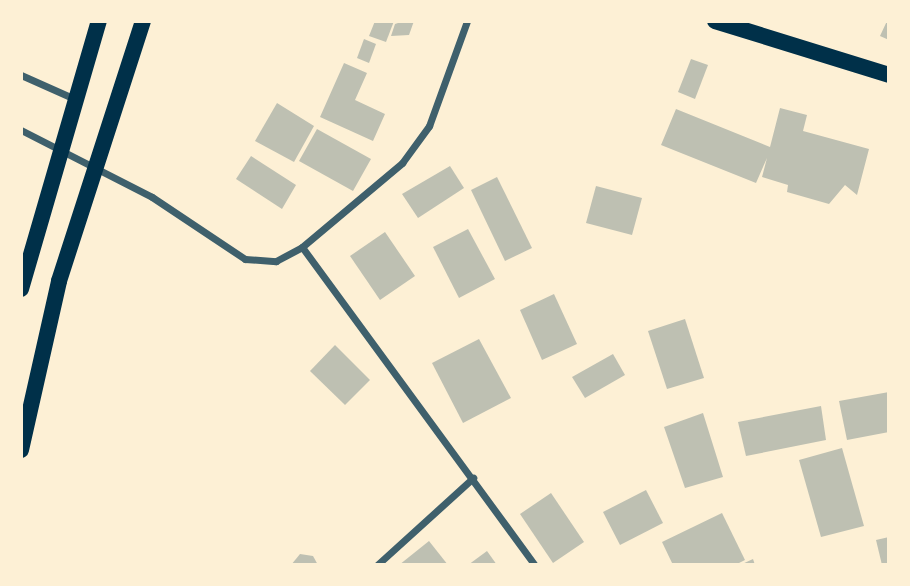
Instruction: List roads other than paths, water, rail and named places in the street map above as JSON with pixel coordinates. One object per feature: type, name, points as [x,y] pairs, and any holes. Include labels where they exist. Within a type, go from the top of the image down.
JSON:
[{"type":"highway","points":[[21,289],[99,21]]},
{"type":"highway","points":[[21,450],[59,281],[144,21]]},
{"type":"highway","points":[[715,21],[889,75]]},
{"type":"street","points":[[21,130],[152,197],[245,259],[276,261],[302,247],[402,163],[429,126],[467,21]]},
{"type":"street","points":[[21,75],[76,99]]},
{"type":"street","points":[[302,247],[535,565]]},
{"type":"street","points":[[377,565],[473,478]]}]
